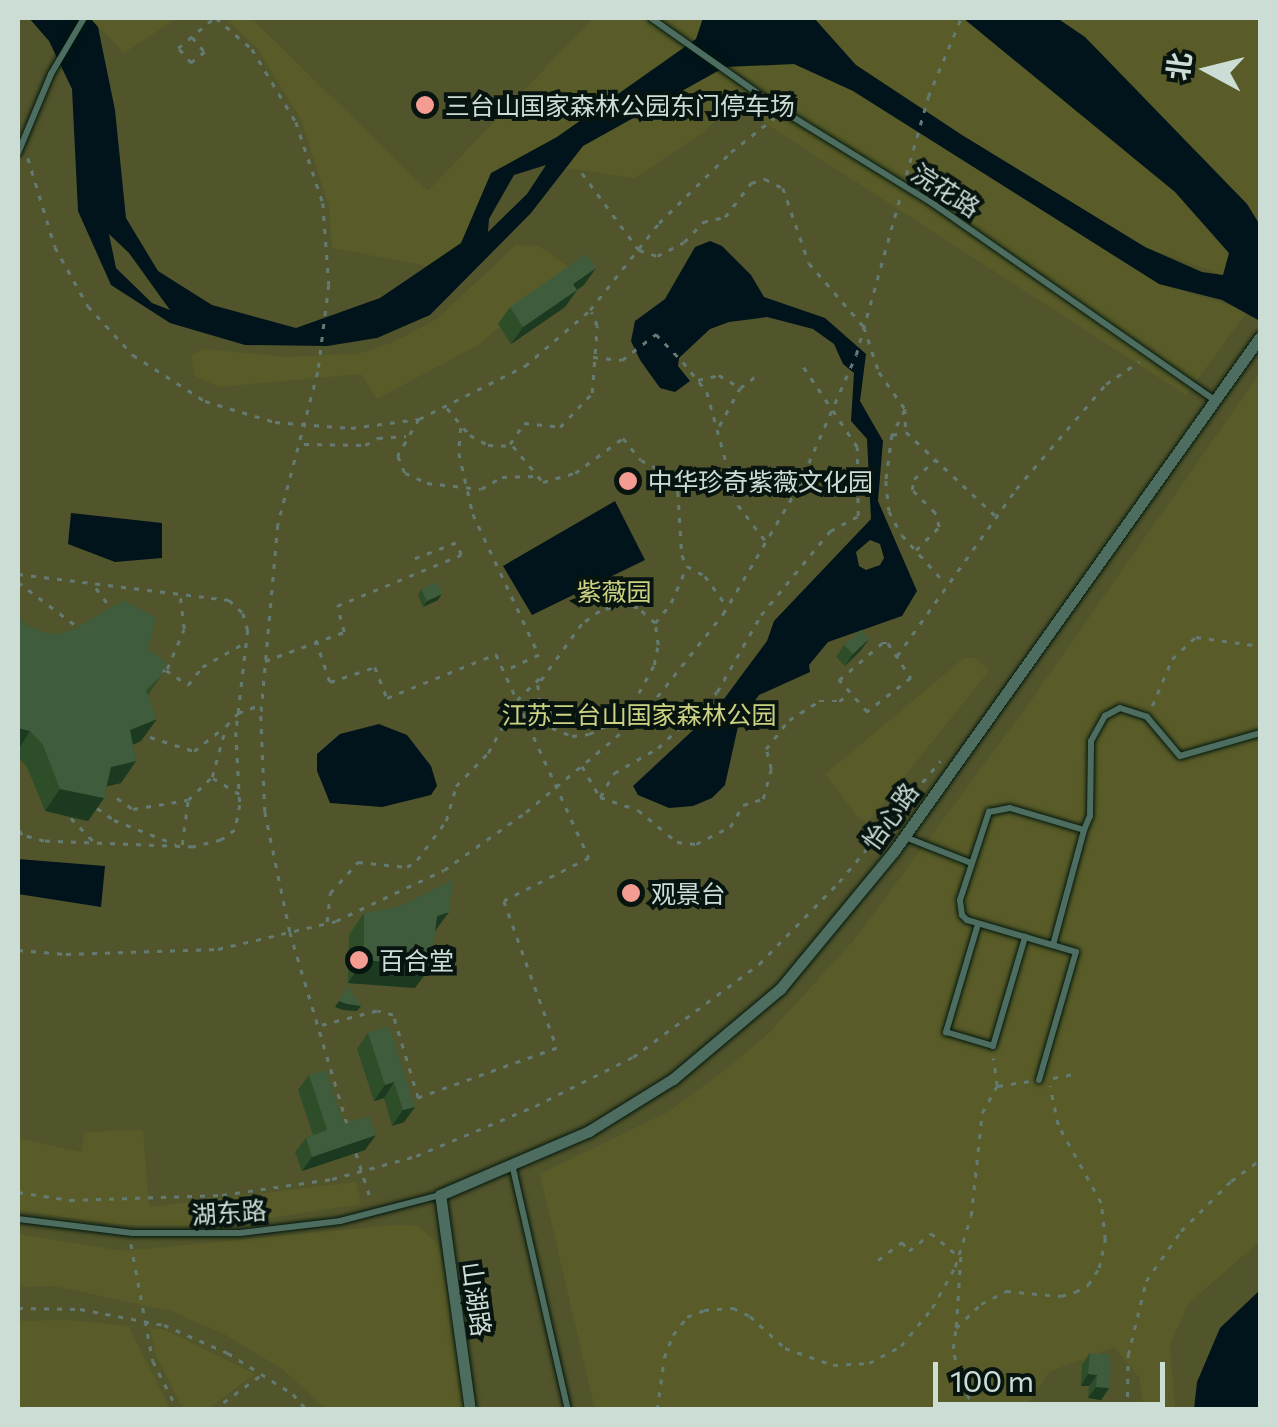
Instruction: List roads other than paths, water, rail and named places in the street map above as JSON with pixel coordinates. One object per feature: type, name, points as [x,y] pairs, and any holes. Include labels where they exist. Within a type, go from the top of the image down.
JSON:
[{"type":"street","name":"怡心路","points":[[440,1196],[588,1131],[674,1079],[780,989],[904,837],[1257,342]]},
{"type":"street","name":"山湖路","points":[[440,1196],[470,1410]]},
{"type":"lane","points":[[18,153],[50,74],[84,18]]},
{"type":"lane","name":"浣花路","points":[[653,19],[762,97],[904,186],[1215,400]]},
{"type":"lane","points":[[1052,945],[1090,816],[1091,741],[1096,727],[1120,708],[1147,718],[1180,756],[1260,733]]},
{"type":"lane","points":[[1042,1079],[1076,952],[967,920],[960,909],[984,819],[994,809],[1010,808],[1084,830]]},
{"type":"lane","points":[[904,837],[972,863]]},
{"type":"lane","points":[[978,924],[946,1032],[993,1046],[1026,937]]},
{"type":"lane","points":[[512,1164],[568,1410]]},
{"type":"lane","name":"湖东路","points":[[18,1219],[132,1233],[240,1233],[375,1214],[440,1196]]},
{"type":"place","name":"三台山国家森林公园东门停车场","points":[[425,105]]},
{"type":"place","name":"中华珍奇紫薇文化园","points":[[628,481]]},
{"type":"place","name":"观景台","points":[[631,893]]},
{"type":"place","name":"百合堂","points":[[359,960]]},
{"type":"park label","name":"紫薇园","points":[[614,591]]},
{"type":"park label","name":"江苏三台山国家森林公园","points":[[639,714]]}]
